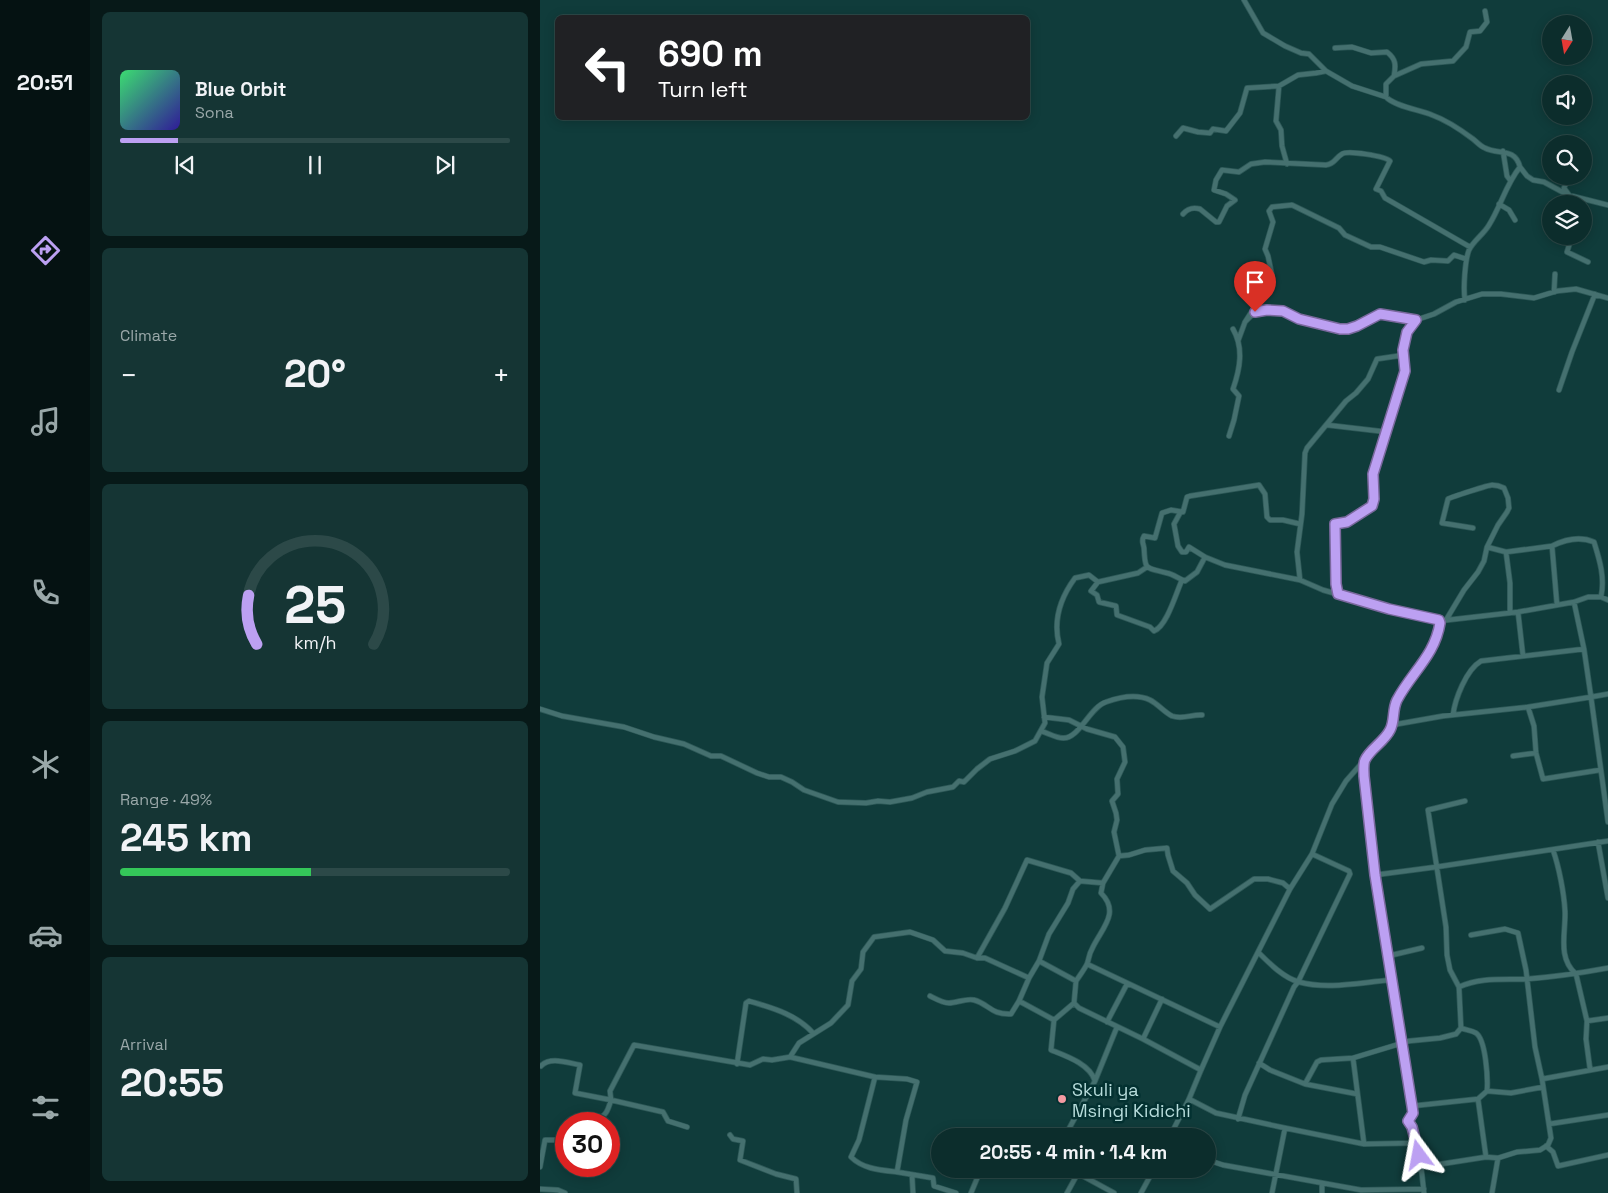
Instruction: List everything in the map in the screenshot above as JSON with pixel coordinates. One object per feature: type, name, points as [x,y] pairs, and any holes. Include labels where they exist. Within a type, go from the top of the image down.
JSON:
[{"type":"street","points":[[1244,0],[1264,33],[1293,50],[1309,54],[1326,70],[1352,86],[1436,116],[1484,148],[1491,151],[1504,151],[1516,159],[1528,176],[1568,195]]},
{"type":"street","points":[[1386,97],[1386,84],[1394,76],[1421,64],[1453,61],[1466,47],[1470,32],[1480,31],[1487,22],[1485,11]]},
{"type":"street","points":[[1335,48],[1352,47],[1371,53],[1387,52],[1396,63],[1394,76]]},
{"type":"street","points":[[1176,136],[1183,128],[1210,133],[1213,129],[1226,131],[1240,113],[1247,88],[1278,86],[1298,75],[1326,70]]},
{"type":"street","points":[[1278,86],[1276,121],[1281,130],[1282,146],[1288,164]]},
{"type":"street","points":[[1504,151],[1507,176],[1510,180]]},
{"type":"street","points":[[1183,214],[1190,208],[1200,208],[1212,220],[1219,222],[1227,206],[1235,200],[1226,194],[1214,190],[1216,180],[1222,170],[1238,172],[1251,164],[1265,162],[1332,164],[1345,152],[1386,158],[1390,161],[1376,189],[1381,191],[1385,198],[1470,247]]},
{"type":"street","points":[[1466,300],[1464,292],[1466,259],[1470,247],[1487,229],[1508,190],[1510,180],[1520,167]]},
{"type":"street","points":[[1565,185],[1564,188],[1568,195]]},
{"type":"street","points":[[1592,201],[1608,205]]},
{"type":"street","points":[[1499,204],[1509,210],[1515,220]]},
{"type":"street","points":[[1238,341],[1245,322],[1254,308],[1250,300],[1251,284],[1266,281],[1272,275],[1265,249],[1273,222],[1269,211],[1274,206],[1292,205],[1339,228],[1345,235],[1351,238],[1371,247],[1387,249],[1411,259],[1424,262],[1431,260],[1448,261],[1454,255],[1466,259]]},
{"type":"street","points":[[1569,245],[1567,252],[1588,262]]},
{"type":"street","points":[[1554,292],[1555,274]]},
{"type":"street","points":[[1245,322],[1255,312],[1267,310],[1283,311],[1299,319],[1340,329],[1348,329],[1380,314],[1416,320],[1434,314],[1456,302],[1482,294],[1534,298],[1554,292],[1576,289],[1608,298]]},
{"type":"street","points":[[1559,390],[1595,294]]},
{"type":"street","points":[[1338,594],[1336,584],[1335,524],[1347,522],[1372,506],[1374,499],[1373,474],[1405,371],[1403,350],[1407,332],[1416,320]]},
{"type":"street","points":[[1229,436],[1239,396],[1233,389],[1238,374],[1240,349],[1232,328]]},
{"type":"street","points":[[1300,580],[1297,552],[1306,467],[1305,453],[1307,448],[1346,401],[1368,379],[1377,358],[1404,355]]},
{"type":"street","points":[[1327,425],[1387,432]]},
{"type":"street","points":[[1446,620],[1464,590],[1478,572],[1484,561],[1487,547],[1509,508],[1504,488],[1489,484],[1448,499],[1442,523],[1473,528]]},
{"type":"street","points":[[1300,524],[1284,520],[1270,520],[1265,494],[1259,485],[1187,497],[1183,512],[1180,512],[1174,524],[1179,549],[1186,552],[1189,547],[1205,557],[1240,568],[1300,580],[1323,590],[1389,609],[1439,620],[1518,612],[1574,602],[1588,597],[1601,597],[1608,600]]},
{"type":"street","points":[[1180,512],[1171,510],[1162,512],[1155,538],[1144,536],[1142,540],[1143,557],[1147,567],[1152,570],[1172,574],[1185,581],[1192,576],[1205,557]]},
{"type":"street","points":[[1487,547],[1506,552],[1552,546],[1567,540],[1582,538],[1594,542],[1601,564],[1601,597]]},
{"type":"street","points":[[1552,546],[1557,605]]},
{"type":"street","points":[[1506,552],[1510,584],[1510,613]]},
{"type":"street","points":[[1147,567],[1138,573],[1098,582],[1091,591],[1097,595],[1099,602],[1116,606],[1117,615],[1150,627],[1154,631],[1158,629],[1170,610],[1182,580]]},
{"type":"street","points":[[540,709],[562,716],[624,727],[684,744],[711,756],[721,756],[763,775],[781,777],[804,790],[838,802],[890,802],[912,798],[927,792],[953,786],[959,781],[964,782],[990,759],[1016,751],[1035,741],[1045,723],[1042,697],[1046,664],[1059,644],[1056,632],[1057,620],[1067,588],[1075,578],[1089,575],[1098,582]]},
{"type":"street","points":[[1574,602],[1584,649],[1608,822]]},
{"type":"street","points":[[1518,612],[1523,656]]},
{"type":"street","points":[[1174,1128],[1220,1028],[1290,889],[1312,854],[1332,804],[1346,781],[1390,731],[1393,710],[1397,701],[1437,640],[1439,620]]},
{"type":"street","points":[[1453,715],[1458,695],[1476,664],[1481,661],[1584,649]]},
{"type":"street","points":[[1392,725],[1443,716],[1528,707],[1608,694]]},
{"type":"street","points":[[1042,731],[1063,738],[1081,726],[1101,704],[1134,696],[1150,700],[1172,716],[1185,718],[1196,714],[1202,715]]},
{"type":"street","points":[[1528,707],[1534,726],[1536,752],[1543,779],[1600,770]]},
{"type":"street","points":[[1044,717],[1069,720],[1115,737],[1123,747],[1125,762],[1117,779],[1118,794],[1112,801],[1117,820],[1114,832],[1119,856],[1103,883],[1100,893],[1108,900],[1110,909],[1108,924],[1091,950],[1087,964],[1076,980],[1074,1002],[1078,1008],[1143,1039],[1201,1070]]},
{"type":"street","points":[[1513,756],[1536,752]]},
{"type":"street","points":[[1216,1163],[1361,1190],[1424,1191],[1422,1167],[1412,1127],[1408,1121],[1413,1113],[1375,875],[1364,761]]},
{"type":"street","points":[[1305,1084],[1317,1062],[1321,1060],[1352,1058],[1403,1042],[1440,1038],[1456,1034],[1460,1028],[1459,987],[1450,970],[1447,955],[1446,927],[1428,810],[1465,801]]},
{"type":"street","points":[[1375,875],[1553,850],[1608,840]]},
{"type":"street","points":[[1598,842],[1608,898]]},
{"type":"street","points":[[1119,856],[1145,850],[1167,848],[1173,871],[1187,883],[1195,895],[1210,909],[1254,879],[1268,879],[1283,883],[1290,889]]},
{"type":"street","points":[[1553,850],[1565,910],[1563,949],[1566,960],[1576,974],[1587,1021],[1586,1040],[1590,1069]]},
{"type":"street","points":[[1238,1118],[1245,1095],[1259,1063],[1350,874],[1349,871],[1312,854]]},
{"type":"street","points":[[977,958],[1005,908],[1027,860],[1071,873],[1080,881],[1103,883]]},
{"type":"street","points":[[930,996],[948,1003],[976,1000],[992,1011],[1011,1014],[1040,961],[1049,934],[1068,903],[1073,889],[1080,881]]},
{"type":"street","points":[[1422,1167],[1486,1157],[1498,1158],[1517,1152],[1540,1150],[1546,1146],[1551,1138],[1535,1047],[1521,941],[1518,932],[1505,929],[1471,935]]},
{"type":"street","points":[[790,1057],[799,1043],[831,1023],[848,1005],[852,981],[860,969],[863,952],[874,937],[910,932],[934,940],[945,951],[985,958],[1029,978]]},
{"type":"street","points":[[1388,956],[1422,948]]},
{"type":"street","points":[[1259,953],[1276,970],[1298,982],[1328,985],[1392,980]]},
{"type":"street","points":[[1040,961],[1076,980]]},
{"type":"street","points":[[1087,964],[1220,1028]]},
{"type":"street","points":[[1459,987],[1472,981],[1527,979],[1576,974],[1608,968]]},
{"type":"street","points":[[1107,1022],[1127,984]]},
{"type":"street","points":[[1143,1039],[1162,1000]]},
{"type":"street","points":[[737,1064],[746,1003],[749,1001],[786,1014],[803,1023],[813,1033]]},
{"type":"street","points":[[1019,1001],[1054,1020]]},
{"type":"street","points":[[1074,1002],[1054,1020],[1051,1050],[1068,1057],[1088,1069],[1093,1073],[1095,1081]]},
{"type":"street","points":[[1587,1021],[1608,1018]]},
{"type":"street","points":[[1069,1128],[1095,1081],[1117,1027]]},
{"type":"street","points":[[1460,1028],[1473,1031],[1480,1037],[1488,1076],[1487,1091]]},
{"type":"street","points":[[607,1112],[611,1100],[610,1091],[634,1045],[750,1066],[763,1059],[772,1060],[790,1057],[874,1077],[907,1079],[917,1082],[906,1120],[896,1172]]},
{"type":"street","points":[[1352,1058],[1364,1144]]},
{"type":"street","points":[[541,1066],[545,1062],[551,1061],[580,1064],[575,1093],[663,1112],[668,1121],[687,1127]]},
{"type":"street","points":[[1259,1063],[1270,1070],[1305,1084],[1357,1094]]},
{"type":"street","points":[[1542,1079],[1608,1067]]},
{"type":"street","points":[[874,1077],[859,1140],[851,1157],[856,1163],[866,1167],[933,1178],[933,1193]]},
{"type":"street","points":[[1412,1106],[1478,1099],[1487,1091],[1512,1092],[1542,1087]]},
{"type":"street","points":[[1189,1099],[1216,1113],[1364,1144],[1416,1143]]},
{"type":"street","points":[[1478,1099],[1486,1157]]},
{"type":"street","points":[[1549,1124],[1608,1115]]},
{"type":"street","points":[[1272,1193],[1285,1128]]},
{"type":"street","points":[[730,1135],[743,1141],[740,1160],[776,1174],[796,1179],[797,1193]]},
{"type":"street","points":[[540,1167],[545,1140],[555,1140]]},
{"type":"street","points":[[1546,1146],[1553,1152],[1558,1166],[1608,1155]]},
{"type":"street","points":[[1492,1193],[1498,1158]]},
{"type":"street","points":[[912,1175],[913,1193]]},
{"type":"street","points":[[971,1193],[977,1178]]},
{"type":"street","points":[[1067,1193],[1075,1178]]},
{"type":"street","points":[[1088,1178],[1114,1193]]},
{"type":"street","points":[[1141,1193],[1149,1178]]},
{"type":"street","points":[[1322,1183],[1322,1193]]},
{"type":"street","points":[[934,1186],[956,1193]]},
{"type":"street","points":[[540,1189],[558,1190],[565,1193]]},
{"type":"place","name":"Skuli ya Msingi Kidichi","points":[[1062,1099]]},
{"type":"route","points":[[1255,312],[1267,310],[1283,311],[1299,319],[1340,329],[1357,326],[1365,320],[1380,314],[1416,320],[1407,332],[1403,350],[1405,371],[1373,474],[1374,499],[1372,506],[1347,522],[1335,524],[1336,584],[1338,594],[1389,609],[1439,620],[1440,623],[1437,640],[1431,651],[1408,682],[1397,701],[1393,710],[1390,731],[1364,761],[1375,875],[1413,1113],[1408,1121],[1412,1127],[1419,1155]]}]
